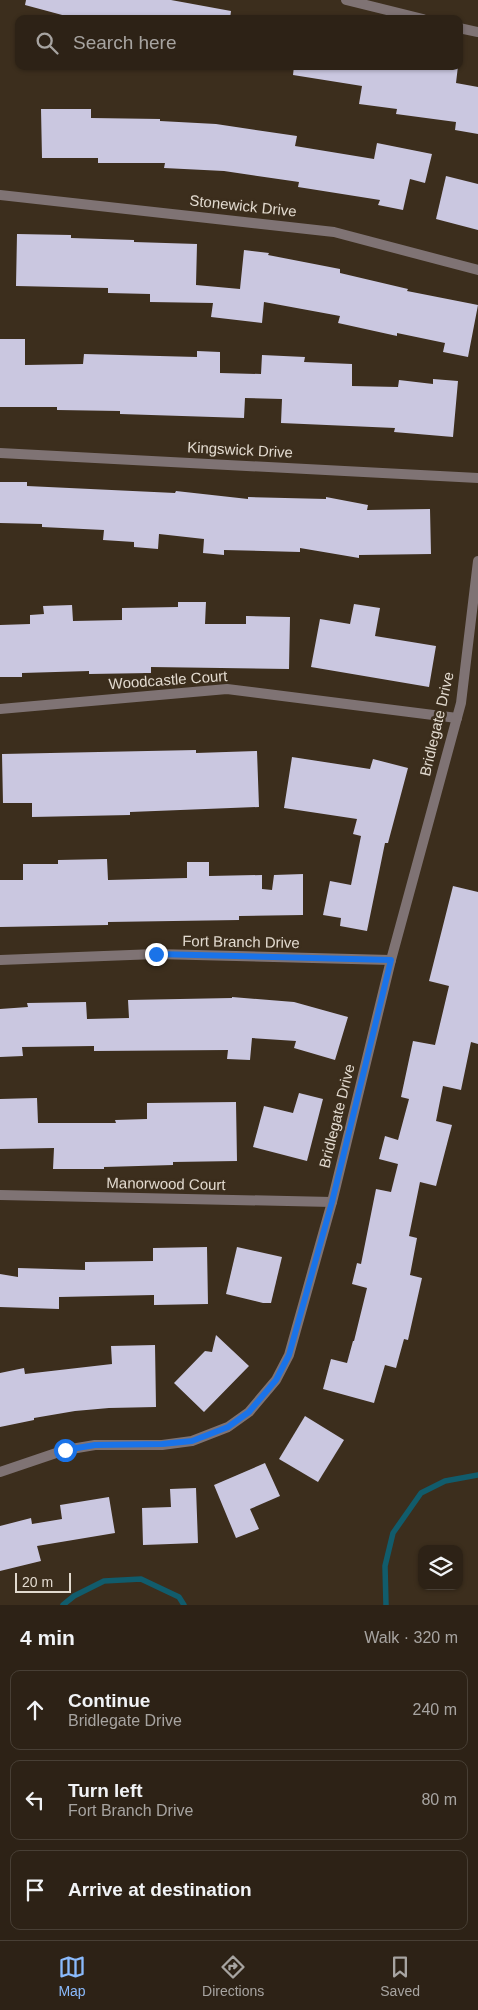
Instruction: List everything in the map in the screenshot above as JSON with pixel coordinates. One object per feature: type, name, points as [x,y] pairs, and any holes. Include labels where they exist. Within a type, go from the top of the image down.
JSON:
[{"type":"street","points":[[346,0],[406,15]]},
{"type":"street","points":[[463,29],[478,32]]},
{"type":"street","name":"Stonewick Drive","points":[[0,195],[334,232],[478,270]]},
{"type":"street","name":"Kingswick Drive","points":[[0,453],[478,478]]},
{"type":"street","name":"Bridlegate Drive","points":[[0,1472],[65,1450],[95,1445],[162,1444],[192,1441],[228,1427],[249,1412],[276,1380],[289,1355],[332,1202],[391,960],[461,703],[478,561]]},
{"type":"street","name":"Woodcastle Court","points":[[0,709],[227,689],[457,718]]},
{"type":"street","name":"Fort Branch Drive","points":[[0,960],[156,954],[391,960]]},
{"type":"street","name":"Manorwood Court","points":[[0,1195],[332,1202]]},
{"type":"building","points":[[26,0],[171,0],[231,11],[230,15],[62,15],[25,5]]},
{"type":"building","points":[[294,70],[458,70],[456,83],[478,87],[478,134],[455,130],[456,122],[396,114],[397,109],[359,104],[362,86],[293,75]]},
{"type":"building","points":[[41,109],[91,109],[91,118],[160,119],[160,121],[216,124],[297,136],[295,146],[374,159],[377,143],[432,154],[425,183],[410,179],[403,210],[378,205],[380,200],[298,187],[299,182],[224,171],[164,168],[165,163],[98,163],[98,158],[42,158]]},
{"type":"building","points":[[446,176],[478,184],[478,230],[436,219]]},
{"type":"building","points":[[17,234],[71,235],[71,238],[197,244],[196,285],[240,289],[244,250],[269,253],[268,255],[340,269],[340,273],[408,289],[407,291],[478,305],[468,357],[443,352],[445,343],[397,333],[397,336],[338,323],[340,316],[264,302],[262,323],[211,317],[213,303],[150,302],[150,294],[108,293],[108,288],[16,286]]},
{"type":"building","points":[[0,339],[25,339],[25,365],[83,364],[84,354],[197,357],[197,351],[220,352],[220,373],[261,374],[262,355],[305,357],[304,362],[352,364],[352,386],[398,387],[399,380],[433,384],[433,379],[458,381],[453,437],[394,432],[395,428],[281,423],[282,399],[245,398],[244,418],[120,414],[120,411],[57,410],[57,407],[0,407]]},
{"type":"building","points":[[0,482],[27,482],[27,486],[175,493],[176,491],[248,499],[248,497],[326,499],[326,497],[368,505],[367,510],[430,509],[431,554],[359,555],[359,558],[300,548],[300,552],[224,550],[224,555],[203,553],[204,539],[159,534],[158,549],[134,547],[134,542],[103,540],[104,530],[42,527],[42,524],[0,523]]},
{"type":"building","points":[[178,602],[206,602],[205,624],[246,624],[246,616],[290,617],[289,669],[151,667],[151,673],[89,674],[89,671],[22,673],[22,677],[0,677],[0,625],[30,624],[30,615],[44,614],[43,606],[72,605],[73,621],[122,620],[122,608],[178,607]]},
{"type":"building","points":[[354,604],[380,608],[375,636],[436,646],[429,687],[311,667],[320,619],[350,624]]},
{"type":"building","points":[[196,750],[196,753],[257,751],[259,807],[130,812],[130,815],[32,817],[32,803],[3,803],[2,754]]},
{"type":"building","points":[[292,757],[370,769],[373,759],[408,768],[388,843],[385,843],[367,931],[340,926],[341,918],[323,915],[330,881],[351,885],[361,836],[353,834],[357,819],[284,808]]},
{"type":"building","points":[[107,859],[108,880],[187,878],[187,862],[209,862],[209,876],[262,875],[262,889],[272,890],[274,875],[303,874],[303,915],[239,916],[239,920],[108,922],[108,925],[0,927],[0,880],[23,880],[23,864],[58,864],[58,860]]},
{"type":"building","points":[[453,886],[478,892],[478,1044],[471,1042],[461,1090],[443,1086],[436,1121],[452,1125],[436,1186],[420,1182],[409,1236],[417,1238],[410,1275],[422,1278],[408,1340],[404,1339],[396,1368],[385,1365],[374,1403],[323,1389],[331,1359],[347,1363],[354,1341],[367,1288],[352,1284],[357,1263],[361,1264],[376,1189],[391,1192],[398,1164],[379,1159],[385,1136],[398,1140],[409,1099],[401,1097],[413,1041],[435,1045],[449,986],[429,981]]},
{"type":"building","points":[[232,997],[294,1002],[348,1017],[335,1060],[294,1048],[296,1041],[252,1038],[250,1060],[227,1059],[228,1050],[94,1051],[94,1046],[22,1047],[23,1056],[0,1057],[0,1009],[28,1007],[27,1003],[86,1002],[87,1019],[129,1018],[128,1000]]},
{"type":"building","points":[[299,1093],[323,1099],[307,1161],[253,1147],[264,1106],[293,1113]]},
{"type":"building","points":[[37,1098],[38,1123],[116,1123],[115,1120],[147,1119],[147,1103],[236,1102],[237,1161],[173,1162],[173,1165],[104,1167],[104,1169],[53,1169],[54,1148],[0,1149],[0,1099]]},
{"type":"building","points":[[207,1247],[208,1304],[154,1305],[154,1295],[59,1297],[59,1309],[0,1307],[0,1274],[18,1277],[18,1268],[85,1270],[85,1262],[153,1261],[153,1248]]},
{"type":"building","points":[[237,1247],[282,1257],[271,1303],[263,1303],[226,1294]]},
{"type":"building","points":[[216,1335],[249,1366],[204,1412],[174,1383],[205,1351],[212,1352]]},
{"type":"building","points":[[155,1345],[156,1407],[75,1411],[34,1418],[34,1420],[0,1427],[0,1373],[24,1368],[25,1374],[112,1364],[111,1346]]},
{"type":"building","points":[[305,1416],[344,1440],[318,1482],[279,1459]]},
{"type":"building","points":[[265,1463],[280,1496],[250,1509],[259,1529],[236,1538],[214,1485]]},
{"type":"building","points":[[196,1488],[198,1543],[143,1545],[142,1508],[171,1507],[170,1489]]},
{"type":"building","points":[[109,1497],[115,1533],[37,1546],[41,1561],[0,1571],[0,1526],[31,1518],[32,1524],[62,1519],[60,1505]]},
{"type":"waterway","points":[[386,1605],[385,1566],[393,1533],[421,1493],[445,1481],[478,1475]]},
{"type":"waterway","points":[[63,1605],[74,1596],[104,1581],[141,1579],[179,1597],[184,1605]]},
{"type":"route","points":[[65,1450],[95,1445],[162,1444],[192,1441],[228,1427],[249,1412],[276,1380],[289,1355],[332,1202],[391,960],[156,954]]}]
